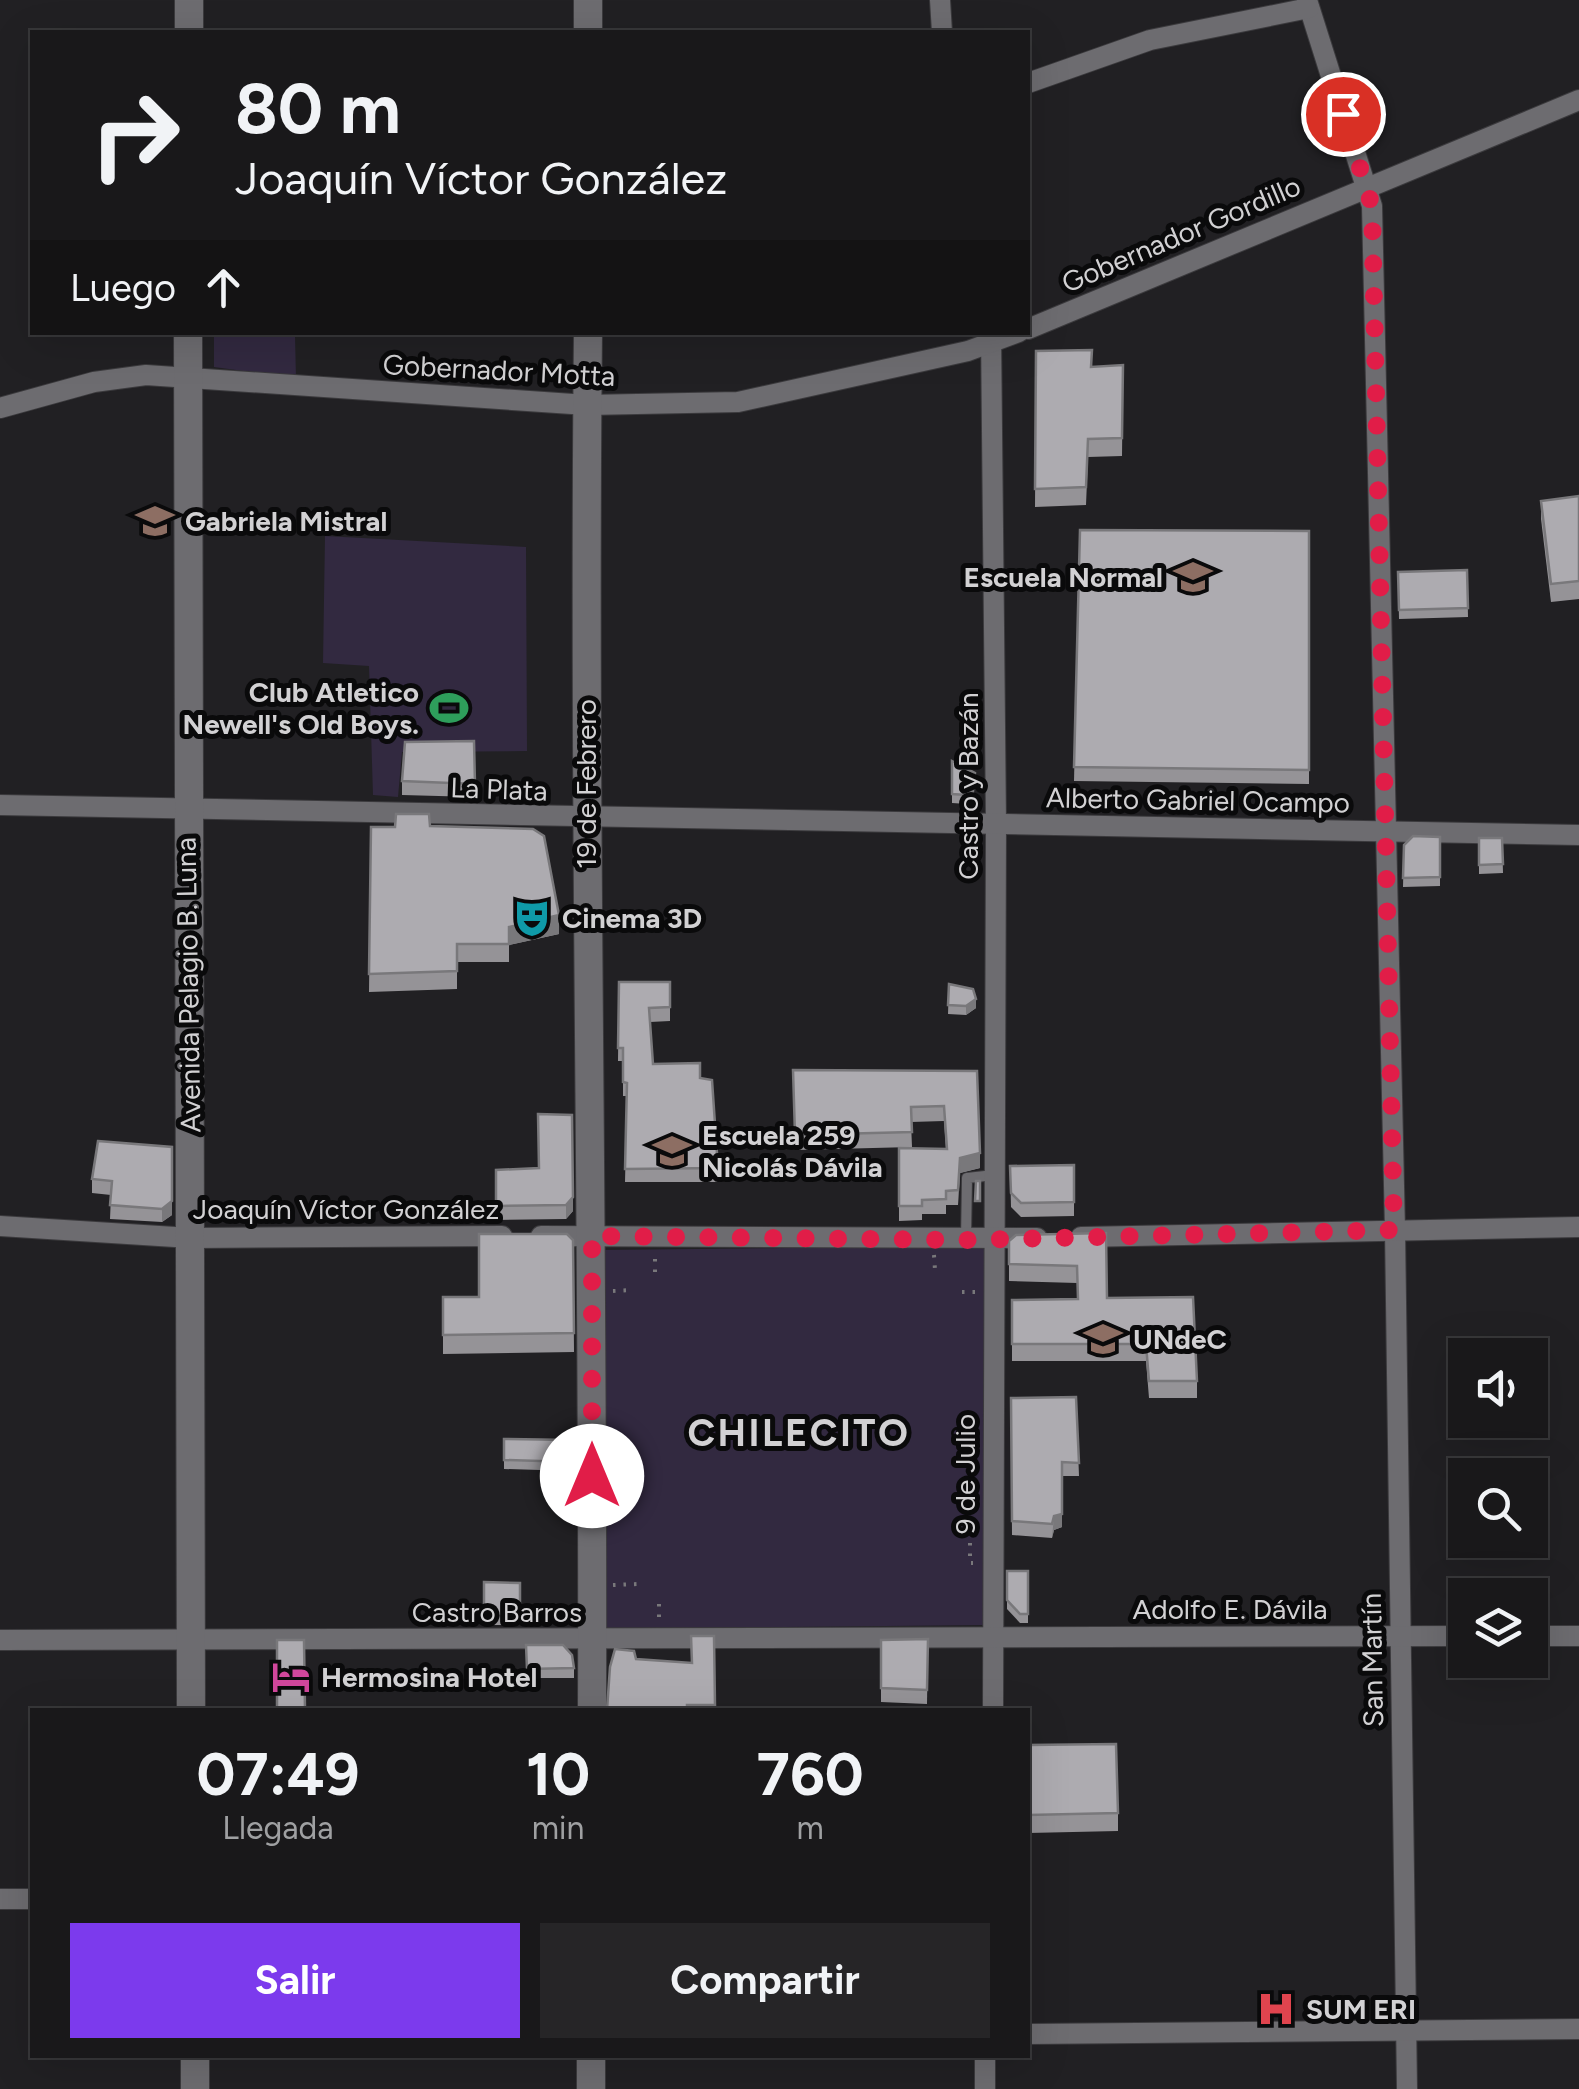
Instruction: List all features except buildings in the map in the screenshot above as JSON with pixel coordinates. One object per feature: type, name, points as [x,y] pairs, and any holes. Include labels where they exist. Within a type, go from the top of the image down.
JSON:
[{"type":"main road","points":[[189,0],[189,30]]},
{"type":"main road","points":[[588,0],[588,30]]},
{"type":"main road","name":"Avenida Pelagio B. Luna","points":[[188,335],[186,808],[191,1708]]},
{"type":"main road","name":"19 de Febrero","points":[[588,335],[585,819],[592,1236],[592,1708]]},
{"type":"main road","points":[[194,2089],[195,2058]]},
{"type":"main road","points":[[590,2058],[591,2089]]},
{"type":"street","points":[[940,0],[942,30]]},
{"type":"street","points":[[1030,82],[1150,40],[1308,4]]},
{"type":"street","name":"San Martín","points":[[1308,4],[1372,206],[1407,2089]]},
{"type":"street","name":"Gobernador Gordillo","points":[[1030,328],[1579,100]]},
{"type":"street","name":"Gobernador Motta","points":[[0,408],[113,378],[188,378],[587,405],[764,399],[992,338]]},
{"type":"street","name":"Castro y Bazán","points":[[992,338],[996,824],[992,1239]]},
{"type":"street","name":"La Plata","points":[[0,805],[996,824]]},
{"type":"street","name":"Alberto Gabriel Ocampo","points":[[996,824],[1579,835]]},
{"type":"street","name":"Joaquín Víctor González","points":[[0,1226],[191,1238],[592,1236],[966,1240],[1579,1226]]},
{"type":"street","name":"9 de Julio","points":[[992,1239],[992,1708]]},
{"type":"street","name":"Adolfo E. Dávila","points":[[994,1635],[1448,1636]]},
{"type":"street","name":"Castro Barros","points":[[0,1640],[994,1635]]},
{"type":"street","points":[[1548,1636],[1579,1636]]},
{"type":"street","points":[[0,1900],[30,1900]]},
{"type":"street","points":[[1030,2034],[1579,2029]]},
{"type":"street","points":[[985,2089],[986,2058]]},
{"type":"lane","points":[[966,1240],[966,1178],[994,1175]]},
{"type":"shaded area","points":[[214,335],[298,335],[296,378],[214,367]]},
{"type":"shaded area","name":"Club Atletico Newell's Old Boys.","points":[[325,536],[526,547],[527,751],[402,752],[398,797],[373,795],[369,666],[323,663]]},
{"type":"shaded area","points":[[984,1246],[987,1625],[604,1629],[602,1250]]},
{"type":"place","name":"Gabriela Mistral","points":[[155,521]]},
{"type":"place","name":"Escuela Normal","points":[[1193,577]]},
{"type":"place","name":"Club Atletico Newell's Old Boys.","points":[[449,708]]},
{"type":"place","name":"Cinema 3D","points":[[532,918]]},
{"type":"place","name":"Escuela 259 Nicolás Dávila","points":[[672,1151]]},
{"type":"place","name":"UNdeC","points":[[1103,1339]]},
{"type":"place","name":"Hermosina Hotel","points":[[291,1677]]},
{"type":"place","name":"SUM ERI","points":[[1276,2009]]},
{"type":"district","name":"CHILECITO","points":[[799,1433]]},
{"type":"route","points":[[592,1476],[592,1236],[966,1240],[1394,1230],[1372,206],[1343,114]]}]
